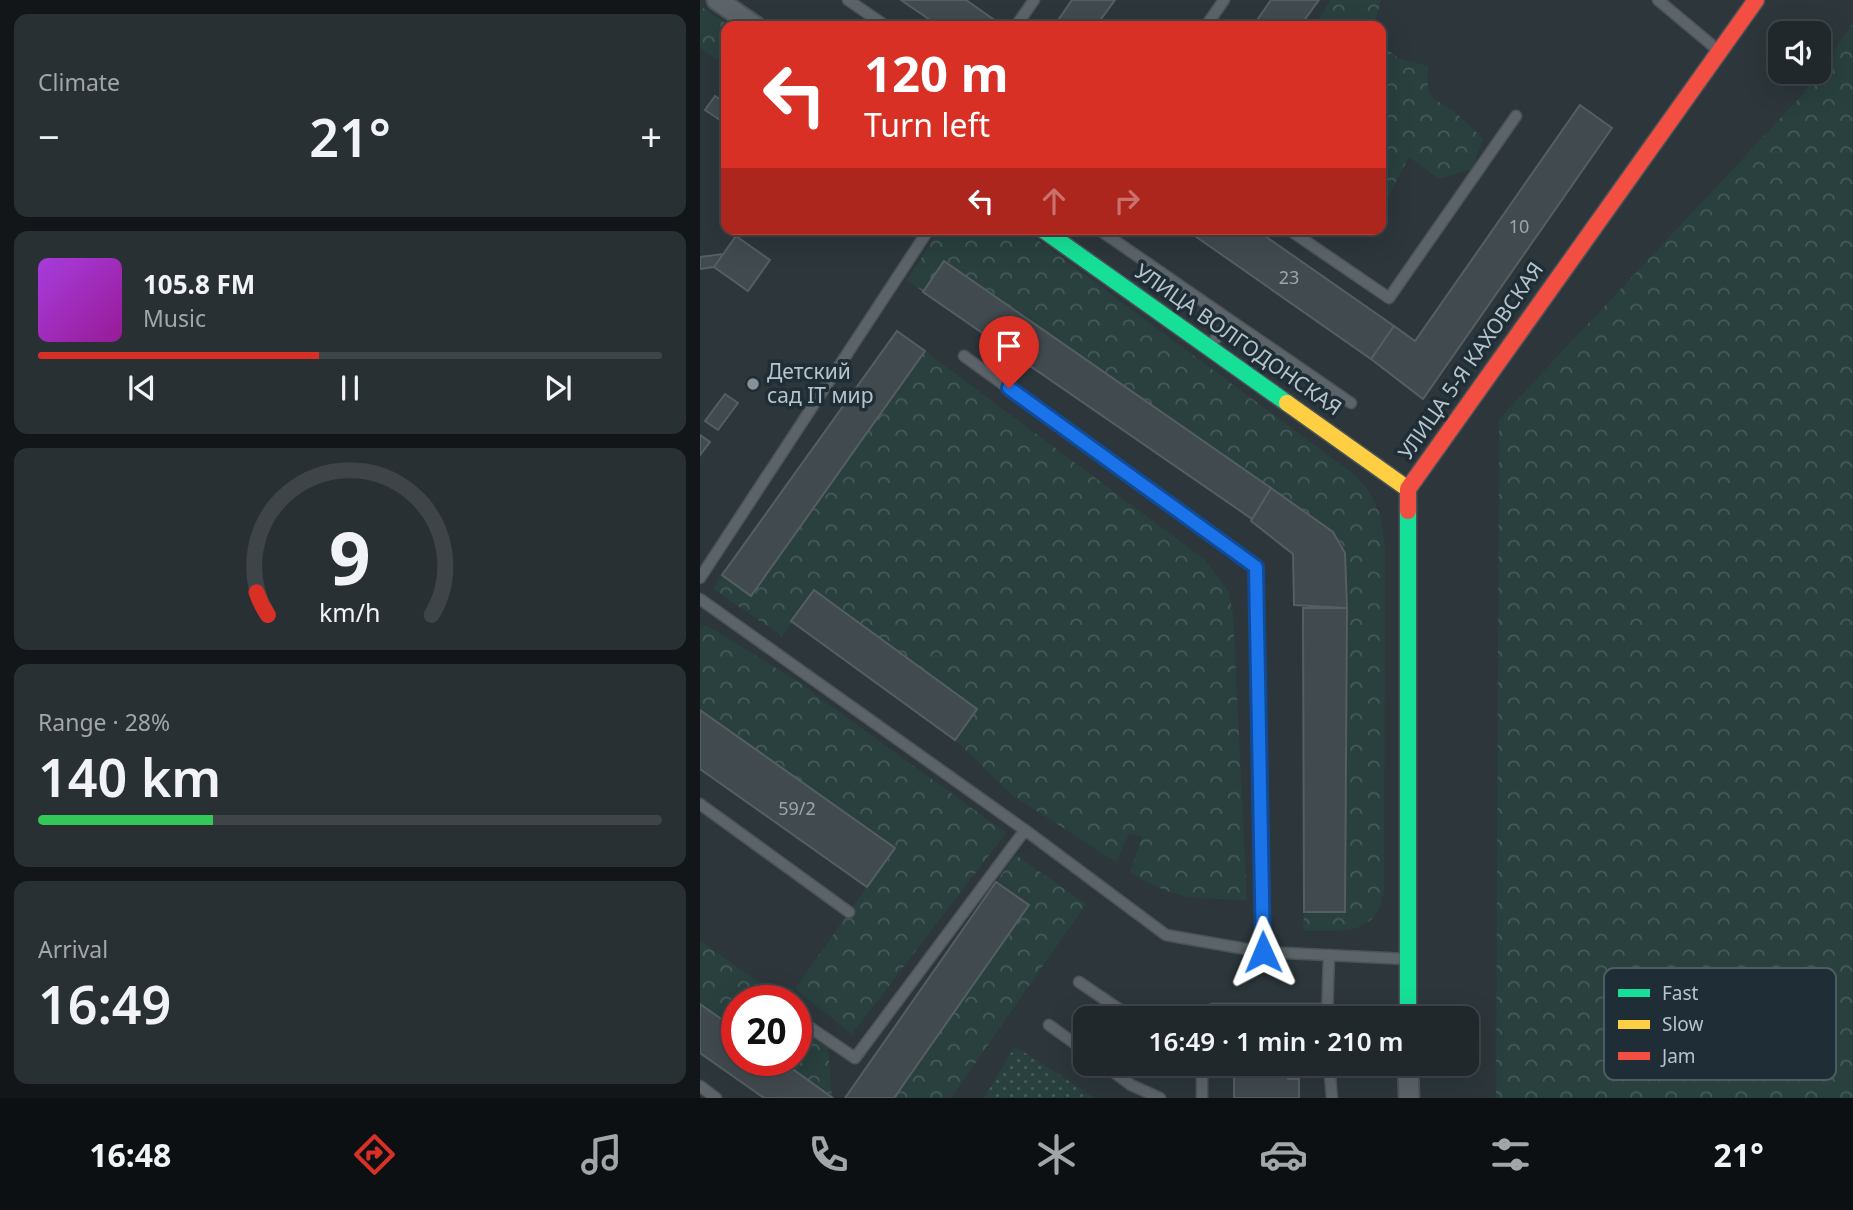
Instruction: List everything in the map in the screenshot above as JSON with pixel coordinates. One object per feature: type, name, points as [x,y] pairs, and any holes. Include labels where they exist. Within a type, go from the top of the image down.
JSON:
[{"type":"street","points":[[717,0],[748,21]]},
{"type":"street","name":"УЛИЦА 5-Я КАХОВСКАЯ","points":[[1408,1006],[1408,489],[1756,0]]},
{"type":"street","name":"УЛИЦА ВОЛГОДОНСКАЯ","points":[[1054,235],[1408,489]]},
{"type":"street","points":[[1408,1076],[1409,1098]]},
{"type":"lane","points":[[848,0],[879,21]]},
{"type":"lane","points":[[1019,21],[1034,0]]},
{"type":"lane","points":[[1209,21],[1224,0]]},
{"type":"lane","points":[[1658,0],[1720,51]]},
{"type":"lane","points":[[1297,235],[1389,298],[1516,116]]},
{"type":"lane","points":[[700,578],[925,235]]},
{"type":"lane","points":[[1107,235],[1351,403]]},
{"type":"lane","points":[[1209,347],[1230,320]]},
{"type":"lane","points":[[964,356],[1256,567],[1263,952]]},
{"type":"lane","points":[[700,599],[1024,830],[1166,935],[1263,952],[1407,959]]},
{"type":"lane","points":[[700,804],[849,912]]},
{"type":"lane","points":[[812,1029],[856,1058],[1024,830]]},
{"type":"lane","points":[[1327,1006],[1329,955]]},
{"type":"lane","points":[[1079,982],[1114,1006]]},
{"type":"lane","points":[[1049,1024],[1073,1042]]},
{"type":"lane","points":[[1119,1076],[1131,1085],[1160,1098]]},
{"type":"lane","points":[[1202,1076],[1202,1098]]},
{"type":"lane","points":[[1330,1076],[1332,1098]]},
{"type":"lane","points":[[700,1086],[716,1098]]},
{"type":"green space","points":[[1331,0],[1381,0],[1375,21],[1317,21]]},
{"type":"green space","points":[[700,6],[722,21],[721,62],[700,48]]},
{"type":"green space","points":[[1853,23],[1853,1098],[1496,1098],[1499,419],[1811,84],[1831,84],[1831,55]]},
{"type":"green space","points":[[1386,48],[1398,58],[1428,66],[1428,87],[1433,97],[1483,139],[1472,169],[1439,179],[1409,157],[1386,200]]},
{"type":"green space","points":[[936,235],[1031,235],[1351,472],[1367,489],[1377,506],[1385,548],[1384,889],[1381,905],[1375,916],[1366,924],[1344,930],[1303,931],[1304,912],[1345,912],[1345,553],[1271,488],[945,261],[923,292],[907,280]]},
{"type":"green space","points":[[925,351],[1204,559],[1229,592],[1233,615],[1247,900],[1199,898],[1161,888],[1130,872],[1142,837],[1129,834],[1116,862],[1012,795],[955,740],[977,708],[814,590],[782,636],[713,589],[722,575],[751,595]]},
{"type":"green space","points":[[706,625],[797,681],[1006,833],[852,1034],[812,1002],[812,985],[798,985],[894,848],[700,710],[700,630]]},
{"type":"green space","points":[[1016,855],[1086,904],[951,1098],[894,1098],[996,882]]},
{"type":"green space","points":[[700,941],[763,985],[721,985],[721,1019],[700,1004]]},
{"type":"green space","points":[[812,1038],[828,1048],[832,1097],[802,1076],[812,1076]]},
{"type":"green space","points":[[1015,1046],[1095,1098],[984,1098]]},
{"type":"building","points":[[901,0],[966,0],[996,21],[932,21]]},
{"type":"building","points":[[1072,0],[1115,0],[1100,21],[1057,21]]},
{"type":"building","points":[[1271,0],[1319,0],[1304,21],[1256,21]]},
{"type":"building","points":[[715,96],[721,100],[721,121],[705,110]]},
{"type":"building","points":[[1580,105],[1612,128],[1423,399],[1371,359],[1394,326],[1415,341]]},
{"type":"building","points":[[1194,235],[1264,235],[1394,326],[1371,359]]},
{"type":"building","points":[[736,236],[770,260],[748,291],[714,267]]},
{"type":"building","points":[[723,254],[714,267],[700,269],[700,257]]},
{"type":"building","points":[[944,261],[1271,488],[1252,519],[923,292]]},
{"type":"building","points":[[897,331],[925,351],[751,596],[722,575]]},
{"type":"building","points":[[725,394],[738,403],[718,430],[705,421]]},
{"type":"building","points":[[700,435],[710,442],[700,455]]},
{"type":"building","points":[[1271,488],[1333,532],[1345,553],[1347,608],[1294,605],[1293,554],[1251,521]]},
{"type":"building","points":[[814,590],[977,709],[955,740],[791,621]]},
{"type":"building","points":[[1303,608],[1347,608],[1345,912],[1304,912]]},
{"type":"building","points":[[700,710],[895,848],[867,887],[700,769]]},
{"type":"building","points":[[996,882],[1029,905],[894,1098],[845,1098]]},
{"type":"building","points":[[700,1004],[721,1019],[721,1068],[700,1053]]},
{"type":"building","points":[[733,1076],[802,1076],[833,1098],[764,1098]]},
{"type":"building","points":[[1288,1076],[1288,1079],[1299,1079],[1299,1098],[1234,1098],[1234,1077]]},
{"type":"traffic: fast","points":[[1050,235],[1287,403]]},
{"type":"traffic: fast","points":[[1408,511],[1408,1006]]},
{"type":"traffic: slow","points":[[1287,403],[1408,489]]},
{"type":"traffic: jam","points":[[1408,511],[1408,489],[1756,0]]},
{"type":"place","name":"Детский сад IT мир","points":[[753,384]]},
{"type":"route","points":[[1009,388],[1256,567],[1263,952]]}]
